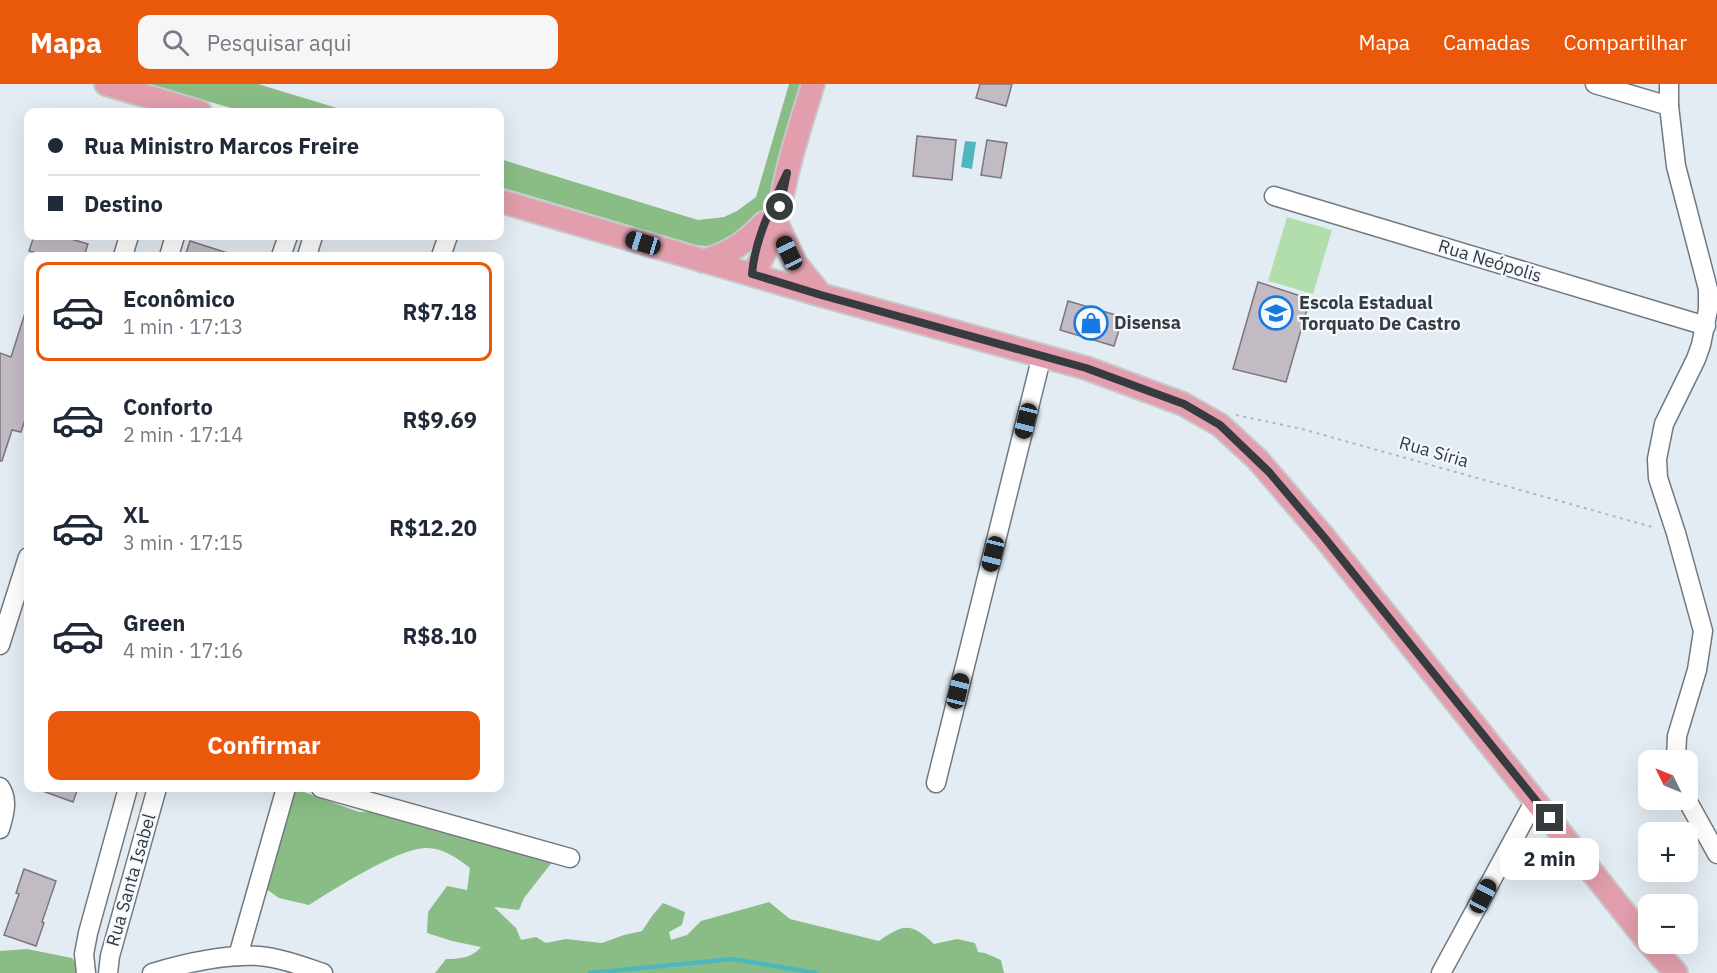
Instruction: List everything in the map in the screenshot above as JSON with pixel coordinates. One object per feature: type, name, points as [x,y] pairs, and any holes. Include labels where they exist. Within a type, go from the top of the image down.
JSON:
[{"type":"main road","points":[[106,84],[162,107]]},
{"type":"main road","points":[[752,274],[765,256],[770,224],[813,84]]},
{"type":"main road","points":[[504,202],[821,295],[1086,368],[1184,404],[1220,425],[1269,472],[1324,537],[1638,930]]},
{"type":"main road","points":[[703,261],[730,252],[770,224]]},
{"type":"main road","points":[[770,224],[796,264],[821,295]]},
{"type":"main road","points":[[1659,954],[1676,973]]},
{"type":"street","points":[[1595,84],[1669,106]]},
{"type":"street","points":[[1669,84],[1669,106],[1676,166],[1708,289],[1706,326],[1696,359],[1664,424],[1659,450],[1658,478],[1676,533],[1702,631],[1698,670],[1677,736],[1677,750]]},
{"type":"street","name":"Rua Neópolis","points":[[1274,196],[1706,326]]},
{"type":"street","points":[[936,783],[1042,355]]},
{"type":"street","points":[[0,645],[24,570]]},
{"type":"street","points":[[0,787],[5,795],[5,805],[0,829]]},
{"type":"street","name":"Rua Santa Isabel","points":[[86,973],[84,954],[88,933],[128,792]]},
{"type":"street","name":"Rua Santa Isabel","points":[[108,973],[110,956],[156,792]]},
{"type":"street","points":[[238,956],[285,792]]},
{"type":"street","points":[[335,792],[570,858]]},
{"type":"street","points":[[1441,973],[1535,800]]},
{"type":"street","points":[[1693,810],[1717,854]]},
{"type":"street","points":[[152,973],[188,964],[238,956],[275,958],[323,973]]},
{"type":"path","name":"Rua Síria","points":[[1226,413],[1302,429],[1676,533]]},
{"type":"green space","points":[[148,84],[258,84],[337,108],[231,108]]},
{"type":"green space","points":[[789,84],[803,84],[766,207],[748,230],[711,247],[696,245],[504,188],[504,160],[698,220],[724,217],[737,211],[756,197]]},
{"type":"green space","points":[[1287,217],[1332,230],[1313,294],[1268,281]]},
{"type":"green space","points":[[292,792],[304,792],[359,812],[380,811],[485,839],[503,849],[553,861],[524,898],[519,910],[494,907],[516,928],[521,940],[536,937],[546,943],[566,939],[602,943],[642,931],[663,903],[685,912],[682,925],[669,932],[671,940],[687,935],[701,921],[769,902],[790,919],[879,941],[895,931],[908,928],[919,932],[934,944],[957,939],[975,943],[978,952],[1001,960],[1004,973],[435,973],[446,959],[469,956],[481,947],[427,933],[428,912],[447,886],[467,890],[470,868],[455,857],[431,848],[413,850],[382,862],[309,905],[279,898],[262,886]]},
{"type":"green space","points":[[27,949],[72,958],[83,973],[0,973],[0,951]]},
{"type":"water","points":[[965,141],[976,142],[972,169],[961,167]]},
{"type":"building","points":[[980,84],[1012,84],[1006,106],[976,98]]},
{"type":"building","points":[[917,136],[956,140],[952,180],[913,176]]},
{"type":"building","points":[[987,140],[1007,143],[1001,178],[981,175]]},
{"type":"building","points":[[33,240],[74,240],[88,244],[85,252],[29,251]]},
{"type":"building","points":[[190,241],[225,252],[186,252]]},
{"type":"building","points":[[1258,282],[1310,299],[1286,382],[1233,369]]},
{"type":"building","name":"Disensa","points":[[1068,301],[1123,317],[1114,346],[1060,330]]},
{"type":"building","points":[[24,316],[24,423],[21,432],[12,430],[2,461],[0,461],[0,353],[11,357]]},
{"type":"building","points":[[45,792],[77,792],[73,802]]},
{"type":"building","points":[[24,869],[56,881],[36,946],[4,935],[19,894],[16,893]]},
{"type":"waterway","points":[[590,973],[733,959],[816,973]]},
{"type":"place","name":"Escola Estadual Torquato De Castro","points":[[1276,313]]},
{"type":"place","name":"Disensa","points":[[1091,323]]},
{"type":"route","points":[[780,207],[787,173],[764,224],[754,253],[752,274],[821,295],[1059,359],[1184,404],[1220,425],[1258,460],[1324,537],[1550,818]]}]
